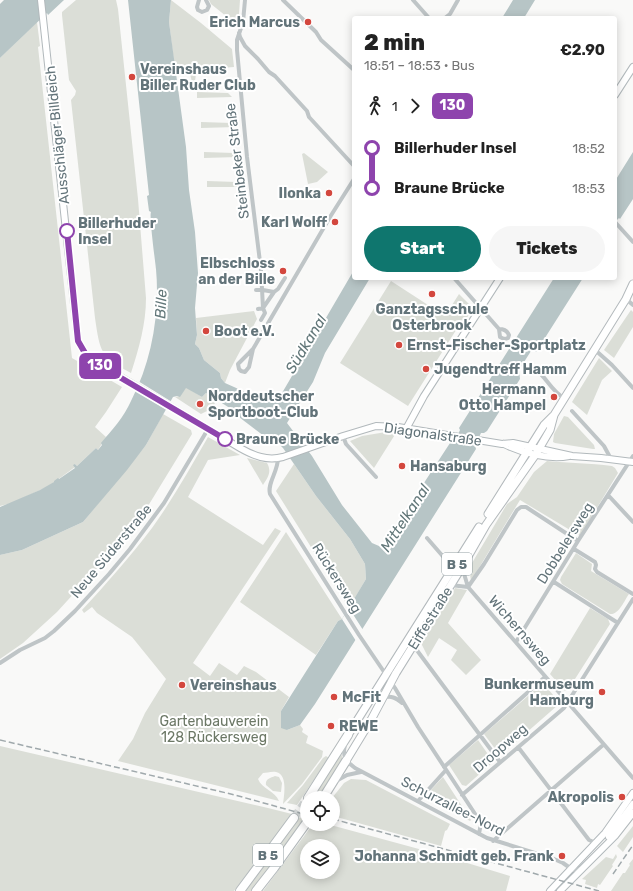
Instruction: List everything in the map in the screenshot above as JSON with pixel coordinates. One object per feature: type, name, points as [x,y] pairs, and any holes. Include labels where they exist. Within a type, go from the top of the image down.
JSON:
[{"type":"highway","name":"B 5","points":[[312,791],[348,736]]},
{"type":"highway","name":"B 5","points":[[327,791],[346,761]]},
{"type":"highway","name":"B 5","points":[[240,891],[294,818]]},
{"type":"highway","name":"B 5","points":[[256,891],[300,831]]},
{"type":"main road","name":"Eiffestraße","points":[[348,736],[544,425],[554,415],[626,299],[633,284]]},
{"type":"main road","name":"Eiffestraße","points":[[626,299],[633,293]]},
{"type":"main road","name":"Eiffestraße","points":[[346,761],[382,699],[390,682],[451,585],[486,525],[550,430],[554,415]]},
{"type":"street","name":"Ausschläger Billdeich","points":[[41,0],[78,341],[85,353],[92,360],[208,429]]},
{"type":"street","points":[[199,0],[197,7],[198,10],[202,12],[207,10],[209,6],[206,0]]},
{"type":"street","name":"Steinbeker Straße","points":[[245,0],[243,22],[237,40],[237,50],[247,158],[261,270],[264,308],[268,314],[261,320]]},
{"type":"street","points":[[283,0],[316,32],[321,40],[352,68]]},
{"type":"street","points":[[414,0],[429,16]]},
{"type":"street","points":[[449,16],[458,0]]},
{"type":"street","points":[[239,32],[245,46],[269,72],[275,76],[306,111],[309,117],[352,164]]},
{"type":"street","points":[[237,50],[242,51],[245,46]]},
{"type":"street","points":[[617,92],[633,67]]},
{"type":"street","points":[[253,349],[248,369],[245,372],[241,371],[238,369],[238,364],[253,349],[352,182]]},
{"type":"street","points":[[617,224],[633,242]]},
{"type":"street","points":[[258,308],[264,308],[285,278]]},
{"type":"street","points":[[456,280],[499,329]]},
{"type":"street","points":[[406,429],[424,396],[499,280]]},
{"type":"street","points":[[278,289],[284,291]]},
{"type":"street","points":[[256,290],[274,292]]},
{"type":"street","points":[[626,299],[633,305]]},
{"type":"street","points":[[594,349],[612,365],[633,388]]},
{"type":"street","points":[[534,368],[557,394],[564,398]]},
{"type":"street","points":[[572,411],[604,446],[610,459]]},
{"type":"street","name":"Diagonalstraße","points":[[208,429],[252,454],[266,458],[278,458],[376,426],[388,426],[502,444],[513,443],[557,458],[572,456],[631,462]]},
{"type":"street","name":"Neue Süderstraße","points":[[1,662],[20,650],[45,638],[54,631],[75,611],[109,574],[164,503],[208,429]]},
{"type":"street","points":[[343,436],[346,444],[376,477]]},
{"type":"street","name":"Dobbelersweg","points":[[516,642],[578,541],[631,462],[633,456]]},
{"type":"street","name":"Rückersweg","points":[[278,458],[277,470],[269,486],[270,494],[480,823],[479,834]]},
{"type":"street","points":[[608,495],[633,522]]},
{"type":"street","name":"Eiffestraße","points":[[468,587],[518,509],[521,507],[526,507],[578,541]]},
{"type":"street","points":[[427,538],[454,569]]},
{"type":"street","points":[[574,549],[595,562],[595,569],[597,572],[633,594]]},
{"type":"street","name":"Wichernsweg","points":[[462,566],[468,587],[633,778]]},
{"type":"street","points":[[554,582],[618,623]]},
{"type":"street","points":[[440,590],[451,585],[468,587]]},
{"type":"street","name":"Droopweg","points":[[462,795],[564,708],[633,599]]},
{"type":"street","points":[[413,645],[500,762]]},
{"type":"street","points":[[418,801],[445,768],[546,677]]},
{"type":"street","name":"Rückersweg","points":[[382,699],[386,697],[394,697],[405,706]]},
{"type":"street","points":[[346,761],[343,752],[348,736]]},
{"type":"street","points":[[493,841],[603,745]]},
{"type":"street","points":[[518,747],[589,840],[596,843]]},
{"type":"street","name":"Schurzallee-Nord","points":[[346,761],[362,772],[493,841],[560,861],[571,869],[581,869]]},
{"type":"street","points":[[332,783],[347,775],[362,772]]},
{"type":"street","points":[[550,891],[610,828],[633,794]]},
{"type":"street","points":[[599,851],[633,804]]},
{"type":"street","points":[[560,891],[622,828],[633,813]]},
{"type":"green space","points":[[76,0],[116,0],[118,9],[138,199],[146,298],[143,327],[131,373],[113,362],[103,352],[98,338],[95,318],[71,100],[76,91],[69,80],[62,15],[62,12]]},
{"type":"green space","points":[[171,0],[232,49],[234,67],[194,70],[196,74],[195,81],[192,82],[190,74],[191,68],[175,70],[169,22]]},
{"type":"green space","points":[[209,0],[240,0],[237,25],[211,4]]},
{"type":"green space","points":[[37,22],[40,46],[38,47],[72,358],[122,387],[95,427],[106,437],[98,450],[96,448],[77,466],[75,464],[75,467],[49,486],[12,503],[0,506],[0,58]]},
{"type":"green space","points":[[197,92],[228,93],[232,97],[197,98]]},
{"type":"green space","points":[[201,122],[232,123],[236,127],[201,128]]},
{"type":"green space","points":[[204,152],[234,153],[238,157],[204,158]]},
{"type":"green space","points":[[304,153],[328,172],[317,182],[308,184],[302,154]]},
{"type":"green space","points":[[207,181],[237,182],[241,187],[207,187]]},
{"type":"green space","name":"Ernst-Fischer-Sportplatz","points":[[391,281],[445,316],[459,294],[472,307],[470,313],[460,328],[458,327],[408,406],[340,363]]},
{"type":"green space","points":[[631,310],[633,312],[633,327],[614,358],[604,350]]},
{"type":"green space","points":[[254,311],[257,319],[230,370],[225,383],[221,378],[220,373],[204,360],[199,348],[195,344],[197,335],[196,318]]},
{"type":"green space","points":[[599,358],[612,371],[602,380],[587,415],[572,402]]},
{"type":"green space","name":"Norddeutscher Sportboot-Club","points":[[186,387],[202,397],[206,393],[217,400],[211,409],[201,414],[175,397],[180,396]]},
{"type":"green space","points":[[163,414],[191,430],[192,434],[148,506],[119,544],[57,612],[23,643],[0,659],[0,555],[22,550],[83,522],[146,445]]},
{"type":"green space","points":[[564,416],[568,417],[594,445],[595,449],[553,442],[554,434]]},
{"type":"green space","points":[[386,432],[396,433],[374,468],[350,441],[362,436]]},
{"type":"green space","name":"Gartenbauverein 128 Rückersweg","points":[[208,437],[240,455],[208,460],[188,497],[263,545],[275,528],[281,531],[193,663],[210,676],[219,663],[237,675],[244,666],[256,672],[289,697],[281,711],[287,730],[300,725],[303,729],[302,732],[308,736],[306,743],[323,751],[322,757],[302,784],[283,804],[284,781],[280,774],[276,772],[263,773],[258,779],[262,785],[275,795],[279,801],[118,761],[133,739],[145,713],[166,679],[132,637],[97,613],[92,607],[84,613],[82,610],[118,570],[152,528],[174,495]]},
{"type":"green space","points":[[247,458],[267,463],[269,472],[263,485]]},
{"type":"green space","points":[[547,461],[612,466],[618,473],[580,536],[520,500],[471,581],[469,568],[507,504],[517,497],[534,472]]},
{"type":"green space","points":[[294,464],[316,496],[350,539],[365,564],[366,579],[349,608],[276,491]]},
{"type":"green space","points":[[286,532],[342,619],[338,621],[316,655],[240,602]]},
{"type":"green space","points":[[576,553],[592,564],[591,571],[629,594],[619,610],[613,614],[610,614],[562,584],[560,580],[561,577]]},
{"type":"green space","points":[[455,588],[467,590],[448,623],[481,660],[466,675],[451,660],[457,650],[439,638],[428,657],[421,643]]},
{"type":"green space","points":[[590,608],[608,619],[610,624],[568,690],[565,691],[550,674]]},
{"type":"green space","points":[[543,683],[559,702],[558,705],[502,754],[499,754],[484,734]]},
{"type":"green space","points":[[366,700],[366,702],[339,742]]},
{"type":"green space","points":[[478,740],[492,760],[492,763],[466,786],[462,785],[449,765]]},
{"type":"green space","points":[[0,746],[292,814],[234,891],[0,891]]},
{"type":"green space","points":[[341,753],[343,760],[323,791],[317,791]]},
{"type":"green space","points":[[326,756],[329,758],[307,791],[300,791],[300,801],[297,805],[287,803],[303,785],[323,758]]},
{"type":"green space","points":[[275,776],[279,777],[282,783],[281,792],[273,791],[266,785],[267,780]]},
{"type":"green space","points":[[443,777],[471,820],[470,821],[427,798],[427,794]]},
{"type":"green space","points":[[351,779],[366,780],[450,824],[445,831],[441,846],[340,818],[340,791],[338,791],[344,783]]},
{"type":"green space","points":[[298,817],[300,818],[300,826],[253,891],[245,891]]},
{"type":"green space","points":[[633,826],[633,837],[623,852],[617,846]]},
{"type":"green space","points":[[340,828],[441,855],[510,876],[506,891],[263,891],[300,841],[300,879],[340,879],[340,839],[302,839],[308,831],[340,831]]},
{"type":"green space","points":[[616,854],[617,857],[612,865],[613,866],[600,885],[598,884],[597,888],[585,884],[586,880],[582,879],[606,857],[613,859]]},
{"type":"green space","points":[[633,859],[633,891],[611,891],[623,873],[625,873]]},
{"type":"water","points":[[4,0],[64,0],[48,15],[47,13],[0,58],[0,4]]},
{"type":"water","name":"Bille","points":[[128,0],[171,0],[169,22],[186,147],[198,273],[195,308],[197,335],[195,344],[199,348],[204,360],[220,373],[221,378],[225,383],[252,395],[268,398],[282,393],[352,273],[352,280],[369,280],[325,353],[313,382],[287,423],[312,456],[342,505],[372,543],[384,547],[389,544],[401,531],[414,513],[420,489],[450,443],[454,443],[460,430],[459,428],[553,280],[582,280],[536,352],[531,351],[519,370],[520,379],[487,431],[481,433],[475,446],[476,449],[315,704],[300,725],[287,730],[281,728],[281,711],[338,621],[342,619],[366,579],[365,564],[350,539],[316,496],[283,448],[272,442],[235,414],[236,412],[206,393],[202,397],[186,388],[180,397],[173,397],[146,445],[83,522],[22,550],[0,555],[0,507],[40,490],[54,482],[75,468],[73,465],[75,464],[77,466],[96,448],[98,450],[102,445],[101,443],[125,412],[138,386],[153,336],[157,303],[156,269],[151,229],[151,212],[149,211],[147,196],[149,195]]},
{"type":"water","points":[[513,0],[535,0],[525,16],[503,16]]},
{"type":"water","points":[[633,152],[633,199],[620,219],[619,218],[617,220],[617,178]]},
{"type":"pier","points":[[138,381],[172,402],[167,410],[134,390]]},
{"type":"pier","points":[[349,608],[363,630],[356,641],[342,619]]},
{"type":"tunnel","points":[[294,818],[300,809]]},
{"type":"railway","points":[[0,740],[235,795],[300,813]]},
{"type":"railway","points":[[340,821],[599,891]]},
{"type":"railway","points":[[613,874],[633,845]]},
{"type":"bus line","name":"130","points":[[67,231],[78,341],[85,353],[99,365],[225,439]]},
{"type":"place","name":"Erich Marcus","points":[[308,22]]},
{"type":"place","name":"Vereinshaus Biller Ruder Club","points":[[132,77]]},
{"type":"place","name":"Ilonka","points":[[329,193]]},
{"type":"place","name":"Karl Wolff","points":[[335,222]]},
{"type":"place","name":"Billerhuder Insel","points":[[67,231]]},
{"type":"place","name":"Elbschloss an der Bille","points":[[283,271]]},
{"type":"place","name":"Ganztagsschule Osterbrook","points":[[432,294]]},
{"type":"place","name":"Boot e.V.","points":[[206,331]]},
{"type":"place","name":"Ernst-Fischer-Sportplatz","points":[[399,345]]},
{"type":"place","name":"Jugendtreff Hamm","points":[[426,369]]},
{"type":"place","name":"Hermann Otto Hampel","points":[[554,397]]},
{"type":"place","name":"Norddeutscher Sportboot-Club","points":[[200,404]]},
{"type":"place","name":"Braune Brücke","points":[[225,439]]},
{"type":"place","name":"Hansaburg","points":[[402,466]]},
{"type":"place","name":"Vereinshaus","points":[[182,685]]},
{"type":"place","name":"Bunkermuseum Hamburg","points":[[602,692]]},
{"type":"place","name":"McFit","points":[[334,697]]},
{"type":"place","name":"REWE","points":[[331,726]]},
{"type":"place","name":"Akropolis","points":[[622,797]]},
{"type":"place","name":"Johanna Schmidt geb. Frank","points":[[562,856]]},
{"type":"water label","name":"Südkanal","points":[[306,344]]},
{"type":"water label","name":"Mittelkanal","points":[[405,518]]}]
